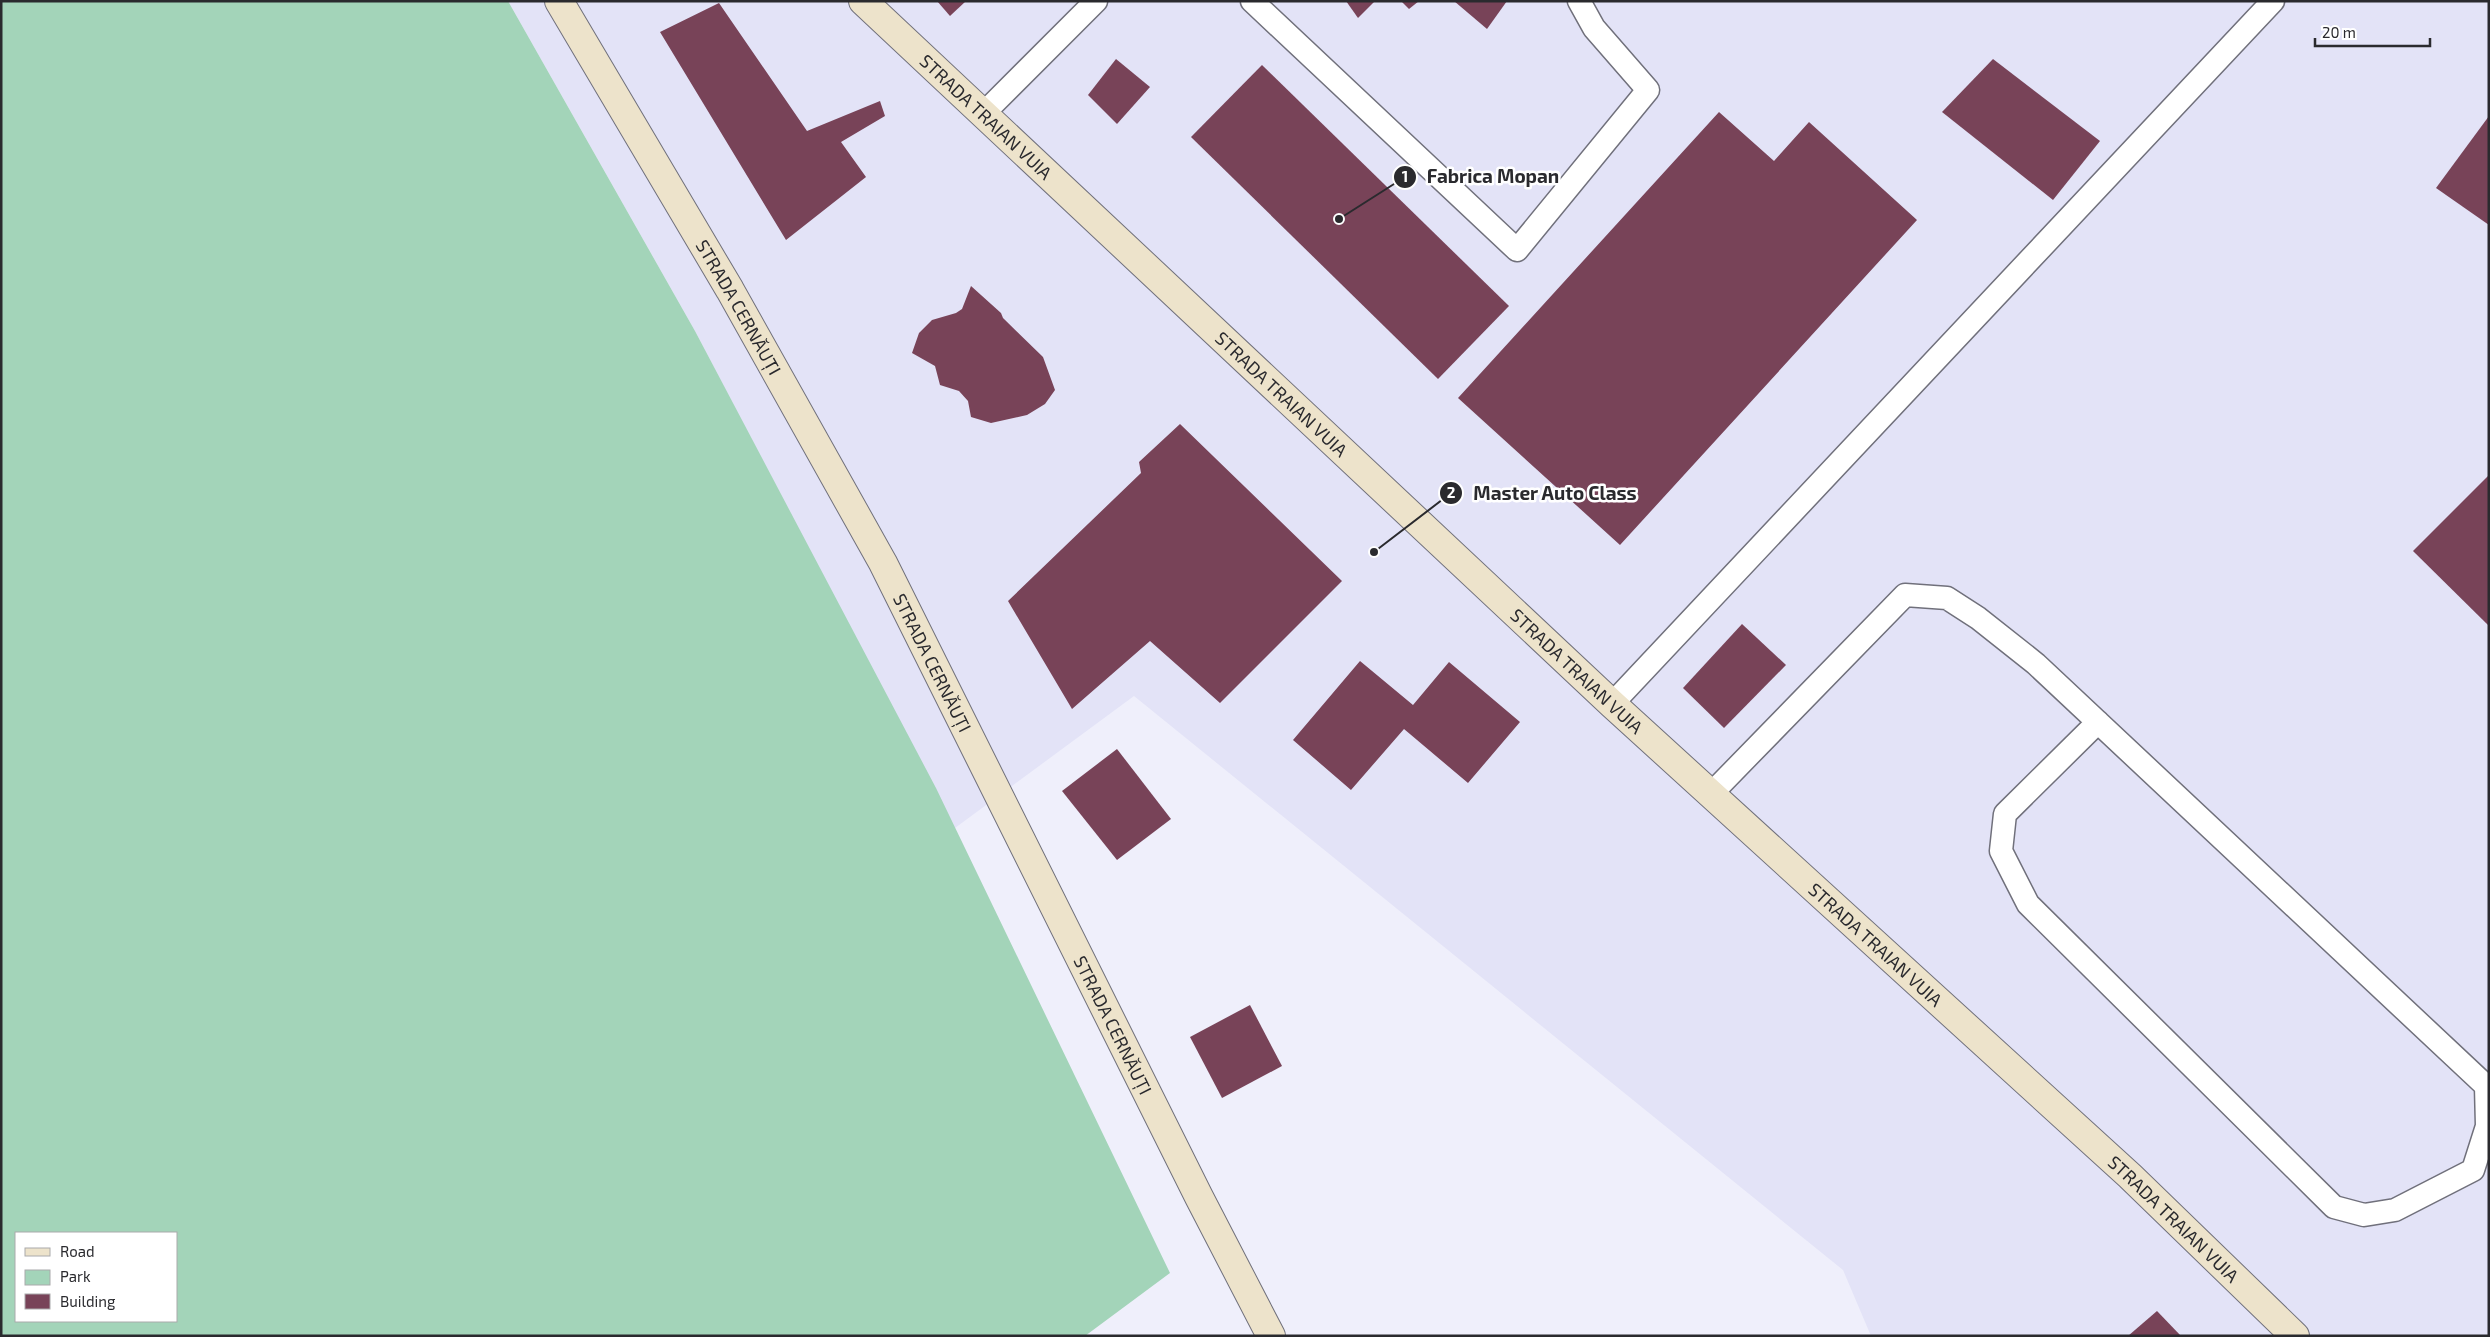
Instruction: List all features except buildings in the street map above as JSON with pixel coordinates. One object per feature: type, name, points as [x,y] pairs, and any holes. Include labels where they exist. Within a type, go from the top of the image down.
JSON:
[{"type":"main road","name":"STRADA TRAIAN VUIA","points":[[863,1],[1612,704],[2130,1176],[2295,1336]]},
{"type":"main road","name":"STRADA CERNĂUȚI","points":[[561,3],[730,290],[883,563],[1199,1197],[1271,1336]]},
{"type":"lane","points":[[984,113],[1096,1]]},
{"type":"lane","points":[[1256,2],[1517,250],[1648,90],[1594,28],[1579,1]]},
{"type":"lane","points":[[1612,704],[2273,1]]},
{"type":"lane","points":[[1711,794],[1905,596],[1947,598],[1978,618],[2036,664],[2098,722],[2486,1086],[2487,1126],[2473,1170],[2396,1210],[2364,1215],[2334,1207],[2028,904],[2001,851],[2005,814],[2098,722]]},
{"type":"shaded area","points":[[508,1],[2489,1],[2489,1336],[1871,1336],[1843,1270],[1134,696],[955,828],[695,331]]},
{"type":"green space","points":[[1,1],[508,1],[695,331],[936,788],[1170,1273],[1085,1336],[1,1336]]},
{"type":"place","name":"Fabrica Mopan","points":[[1339,219]]},
{"type":"place","name":"Master Auto Class","points":[[1374,552]]}]
